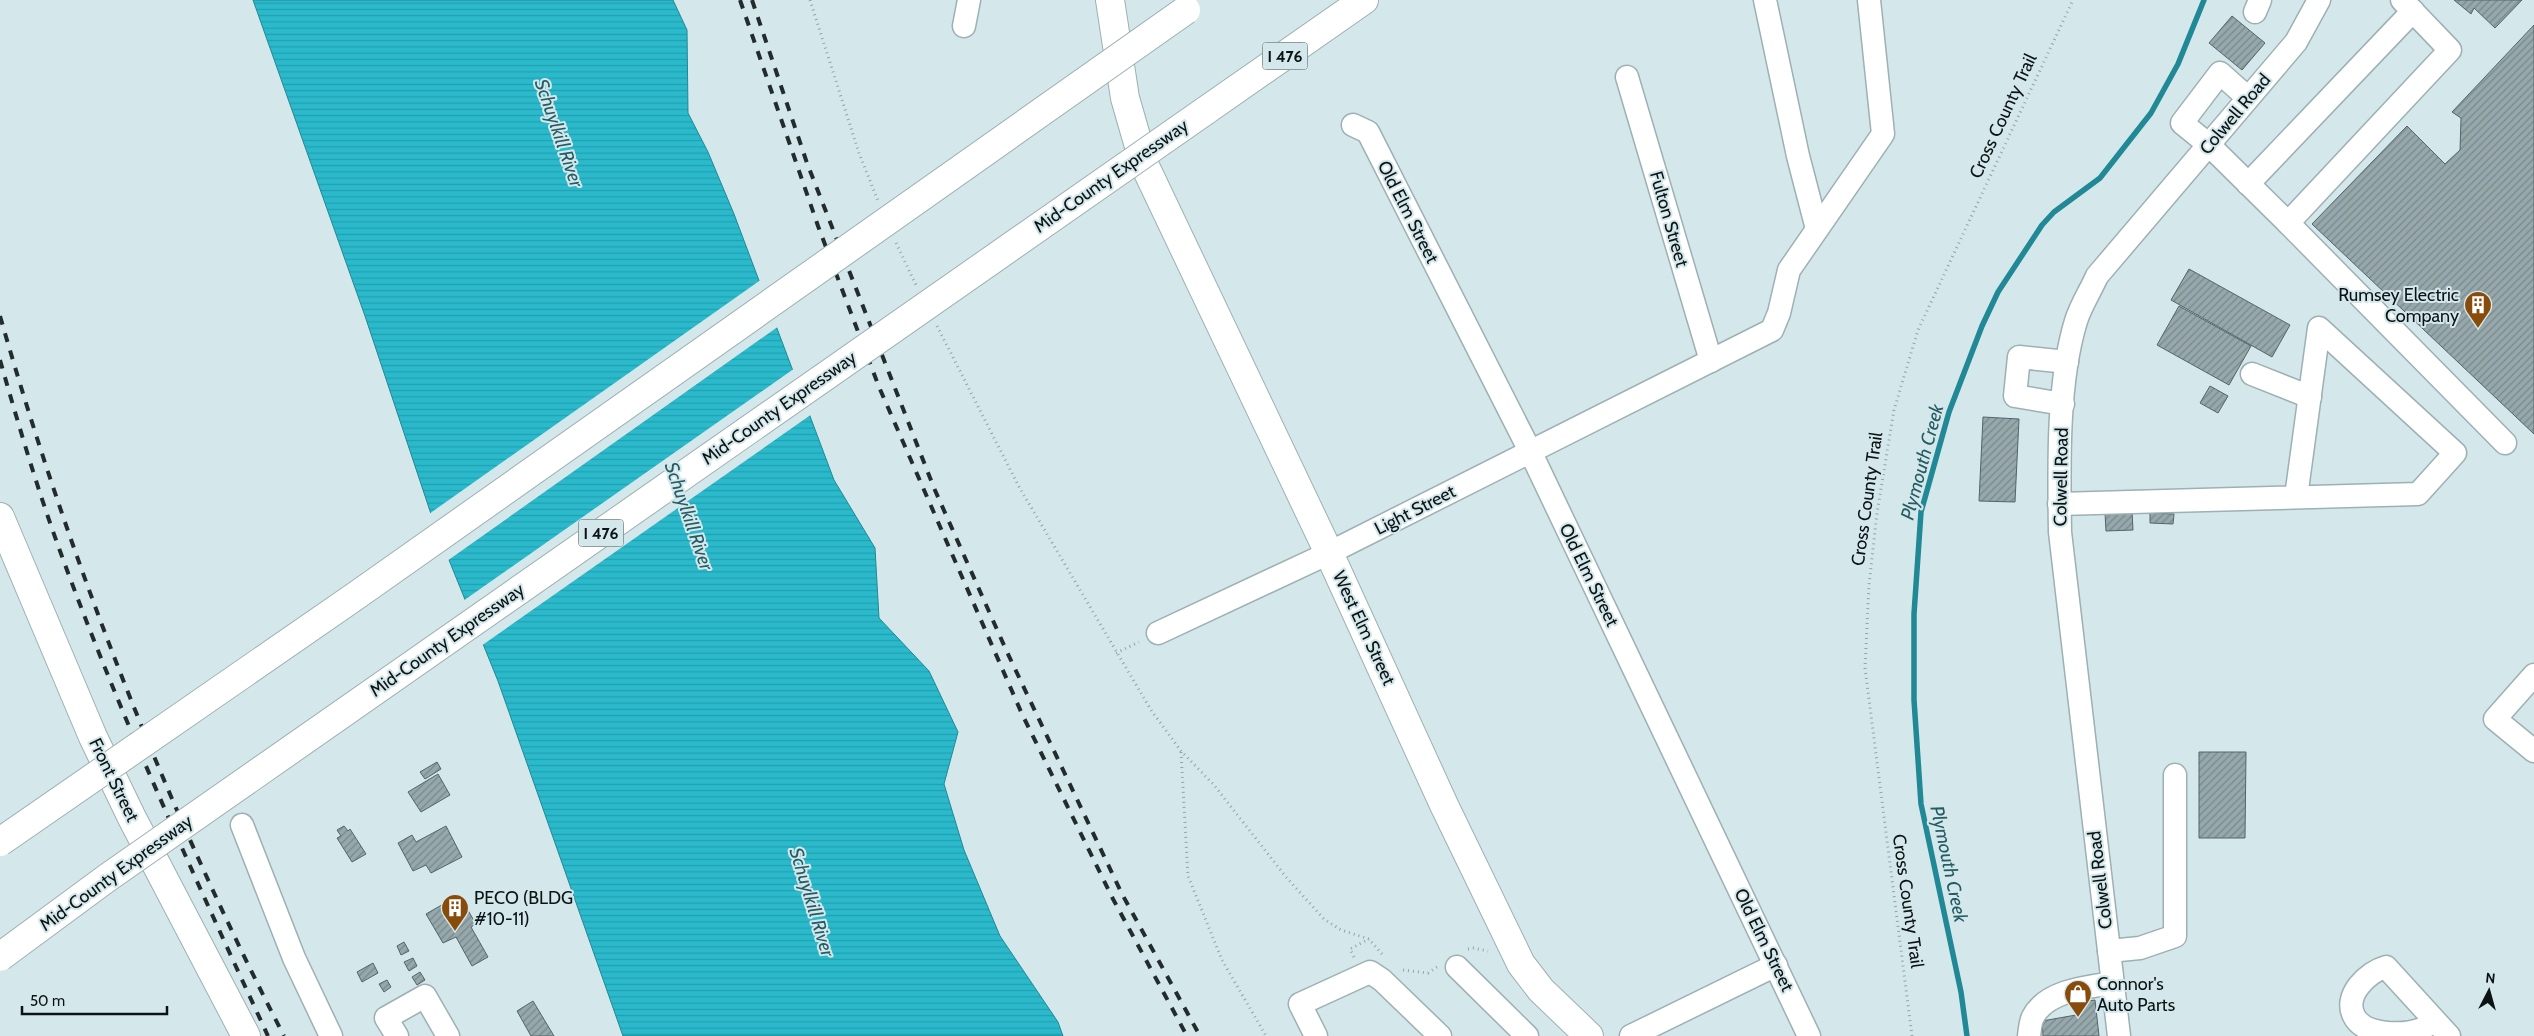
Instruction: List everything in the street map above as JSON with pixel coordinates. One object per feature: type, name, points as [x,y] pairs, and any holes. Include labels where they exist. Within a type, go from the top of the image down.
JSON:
[{"type":"main road","name":"West Elm Street","points":[[1110,0],[1125,98],[1144,164],[1162,203],[1329,553],[1444,805],[1521,964],[1541,990],[1589,1036]]},
{"type":"main road","name":"Mid-County Expressway","points":[[0,957],[106,878],[1364,0]]},
{"type":"main road","points":[[0,842],[366,590],[1194,5]]},
{"type":"main road","name":"Front Street","points":[[0,517],[93,737],[132,818],[246,1036]]},
{"type":"street","points":[[964,26],[969,0]]},
{"type":"street","points":[[1765,0],[1798,156],[1817,229]]},
{"type":"street","name":"Light Street","points":[[1158,633],[1329,553],[1772,330],[1779,313],[1789,270],[1883,134],[1870,0]]},
{"type":"street","name":"Colwell Road","points":[[2119,1036],[2060,532],[2059,504],[2063,404],[2068,362],[2077,320],[2098,276],[2296,42],[2319,0]]},
{"type":"street","points":[[2248,184],[2407,6],[2450,50],[2288,223]]},
{"type":"street","points":[[2248,98],[2220,73],[2182,123],[2208,145],[2288,223],[2505,443]]},
{"type":"street","name":"Fulton Street","points":[[1627,77],[1711,361]]},
{"type":"street","name":"Old Elm Street","points":[[1353,124],[1368,132],[1530,452],[1809,1036]]},
{"type":"street","points":[[2059,504],[2418,494],[2455,453],[2319,328],[2296,497]]},
{"type":"street","points":[[2063,404],[2015,396],[2019,357],[2068,362]]},
{"type":"street","points":[[2252,374],[2310,397]]},
{"type":"street","points":[[2532,682],[2495,719],[2534,751]]},
{"type":"street","points":[[2109,952],[2140,948],[2175,936],[2175,775]]},
{"type":"street","points":[[242,825],[294,958],[331,1036]]},
{"type":"street","points":[[1631,1036],[1776,965]]},
{"type":"street","points":[[1457,967],[1527,1036]]},
{"type":"street","points":[[1316,1036],[1300,1004],[1370,972],[1382,980],[1440,1036]]},
{"type":"street","points":[[2029,1036],[2032,1018],[2043,1003],[2090,986],[2113,983]]},
{"type":"street","points":[[397,1036],[386,1018],[425,996],[448,1036]]},
{"type":"street","points":[[2433,1019],[2448,1036]]},
{"type":"path","points":[[810,0],[859,153],[881,208]]},
{"type":"path","name":"Cross County Trail","points":[[1912,1036],[1865,668],[1869,585],[1894,410],[1918,330],[2073,0]]},
{"type":"path","points":[[892,235],[917,286]]},
{"type":"path","points":[[934,319],[1018,485],[1151,710],[1181,751],[1214,785],[1286,877],[1324,919],[1341,930],[1369,939],[1393,966],[1382,980]]},
{"type":"path","points":[[1116,652],[1158,633]]},
{"type":"path","points":[[1181,751],[1188,876],[1222,960],[1266,1036]]},
{"type":"path","points":[[1406,972],[1414,973]]},
{"type":"water","name":"Schuylkill River","points":[[253,0],[673,0],[687,30],[688,113],[708,152],[734,214],[834,480],[875,548],[879,618],[929,671],[958,732],[944,784],[964,850],[1000,936],[1058,1022],[1063,1036],[623,1036],[498,681],[434,523],[365,316]]},
{"type":"pier","points":[[762,279],[779,326],[447,561],[429,514]]},
{"type":"pier","points":[[795,368],[812,414],[481,646],[463,601]]},
{"type":"building","points":[[2454,0],[2522,0],[2495,28],[2474,8],[2471,14]]},
{"type":"building","points":[[2232,16],[2265,43],[2242,70],[2209,43]]},
{"type":"building","name":"Rumsey Electric Company","points":[[2534,25],[2534,434],[2312,224],[2407,126],[2445,164],[2460,150],[2461,118],[2452,112]]},
{"type":"building","points":[[2189,269],[2290,325],[2272,357],[2171,300]]},
{"type":"building","points":[[2179,306],[2251,346],[2229,385],[2157,345]]},
{"type":"building","points":[[2210,386],[2228,396],[2218,413],[2200,403]]},
{"type":"building","points":[[1983,417],[2019,419],[2015,502],[1979,501]]},
{"type":"building","points":[[2132,511],[2133,530],[2106,531],[2105,513]]},
{"type":"building","points":[[2150,513],[2174,514],[2173,524],[2150,523]]},
{"type":"building","points":[[2199,752],[2246,752],[2245,838],[2199,838]]},
{"type":"building","points":[[437,762],[441,769],[425,779],[420,772]]},
{"type":"building","points":[[438,774],[450,795],[421,812],[408,792]]},
{"type":"building","points":[[344,826],[348,831],[350,829],[366,854],[352,862],[337,838],[341,836],[337,830]]},
{"type":"building","name":"PECO (BLDG #10-11)","points":[[446,826],[462,857],[431,873],[426,865],[413,871],[398,843],[412,835],[416,842]]},
{"type":"building","name":"PECO (BLDG #10-11)","points":[[459,895],[476,924],[471,927],[488,957],[472,966],[456,937],[443,943],[426,914]]},
{"type":"building","points":[[404,942],[409,951],[401,955],[397,946]]},
{"type":"building","points":[[413,958],[417,966],[409,971],[404,962]]},
{"type":"building","points":[[373,963],[378,973],[362,982],[357,972]]},
{"type":"building","points":[[420,972],[425,980],[417,985],[412,977]]},
{"type":"building","points":[[387,980],[391,987],[384,992],[379,984]]},
{"type":"building","name":"Connor's Auto Parts","points":[[2095,1000],[2099,1036],[2043,1036],[2042,1021],[2076,1015],[2074,1003]]},
{"type":"building","points":[[533,1001],[554,1036],[531,1036],[517,1011]]},
{"type":"waterway","name":"Plymouth Creek","points":[[1967,1036],[1961,992],[1921,804],[1914,700],[1914,614],[1921,512],[1949,412],[1982,326],[1998,292],[2042,225],[2054,212],[2100,178],[2151,113],[2178,64],[2204,0]]},
{"type":"railway","points":[[740,0],[818,226],[879,387],[1022,714],[1113,899],[1187,1036]]},
{"type":"railway","points":[[752,0],[807,163],[934,488],[1007,652],[1122,894],[1200,1036]]},
{"type":"railway","points":[[0,316],[58,501],[124,683],[200,862],[284,1036]]},
{"type":"railway","points":[[0,360],[28,456],[52,527],[107,674],[185,856],[268,1036]]},
{"type":"place","name":"Rumsey Electric Company","points":[[2478,329]]},
{"type":"place","name":"PECO (BLDG #10-11)","points":[[455,932]]},
{"type":"place","name":"Connor's Auto Parts","points":[[2078,1018]]}]
